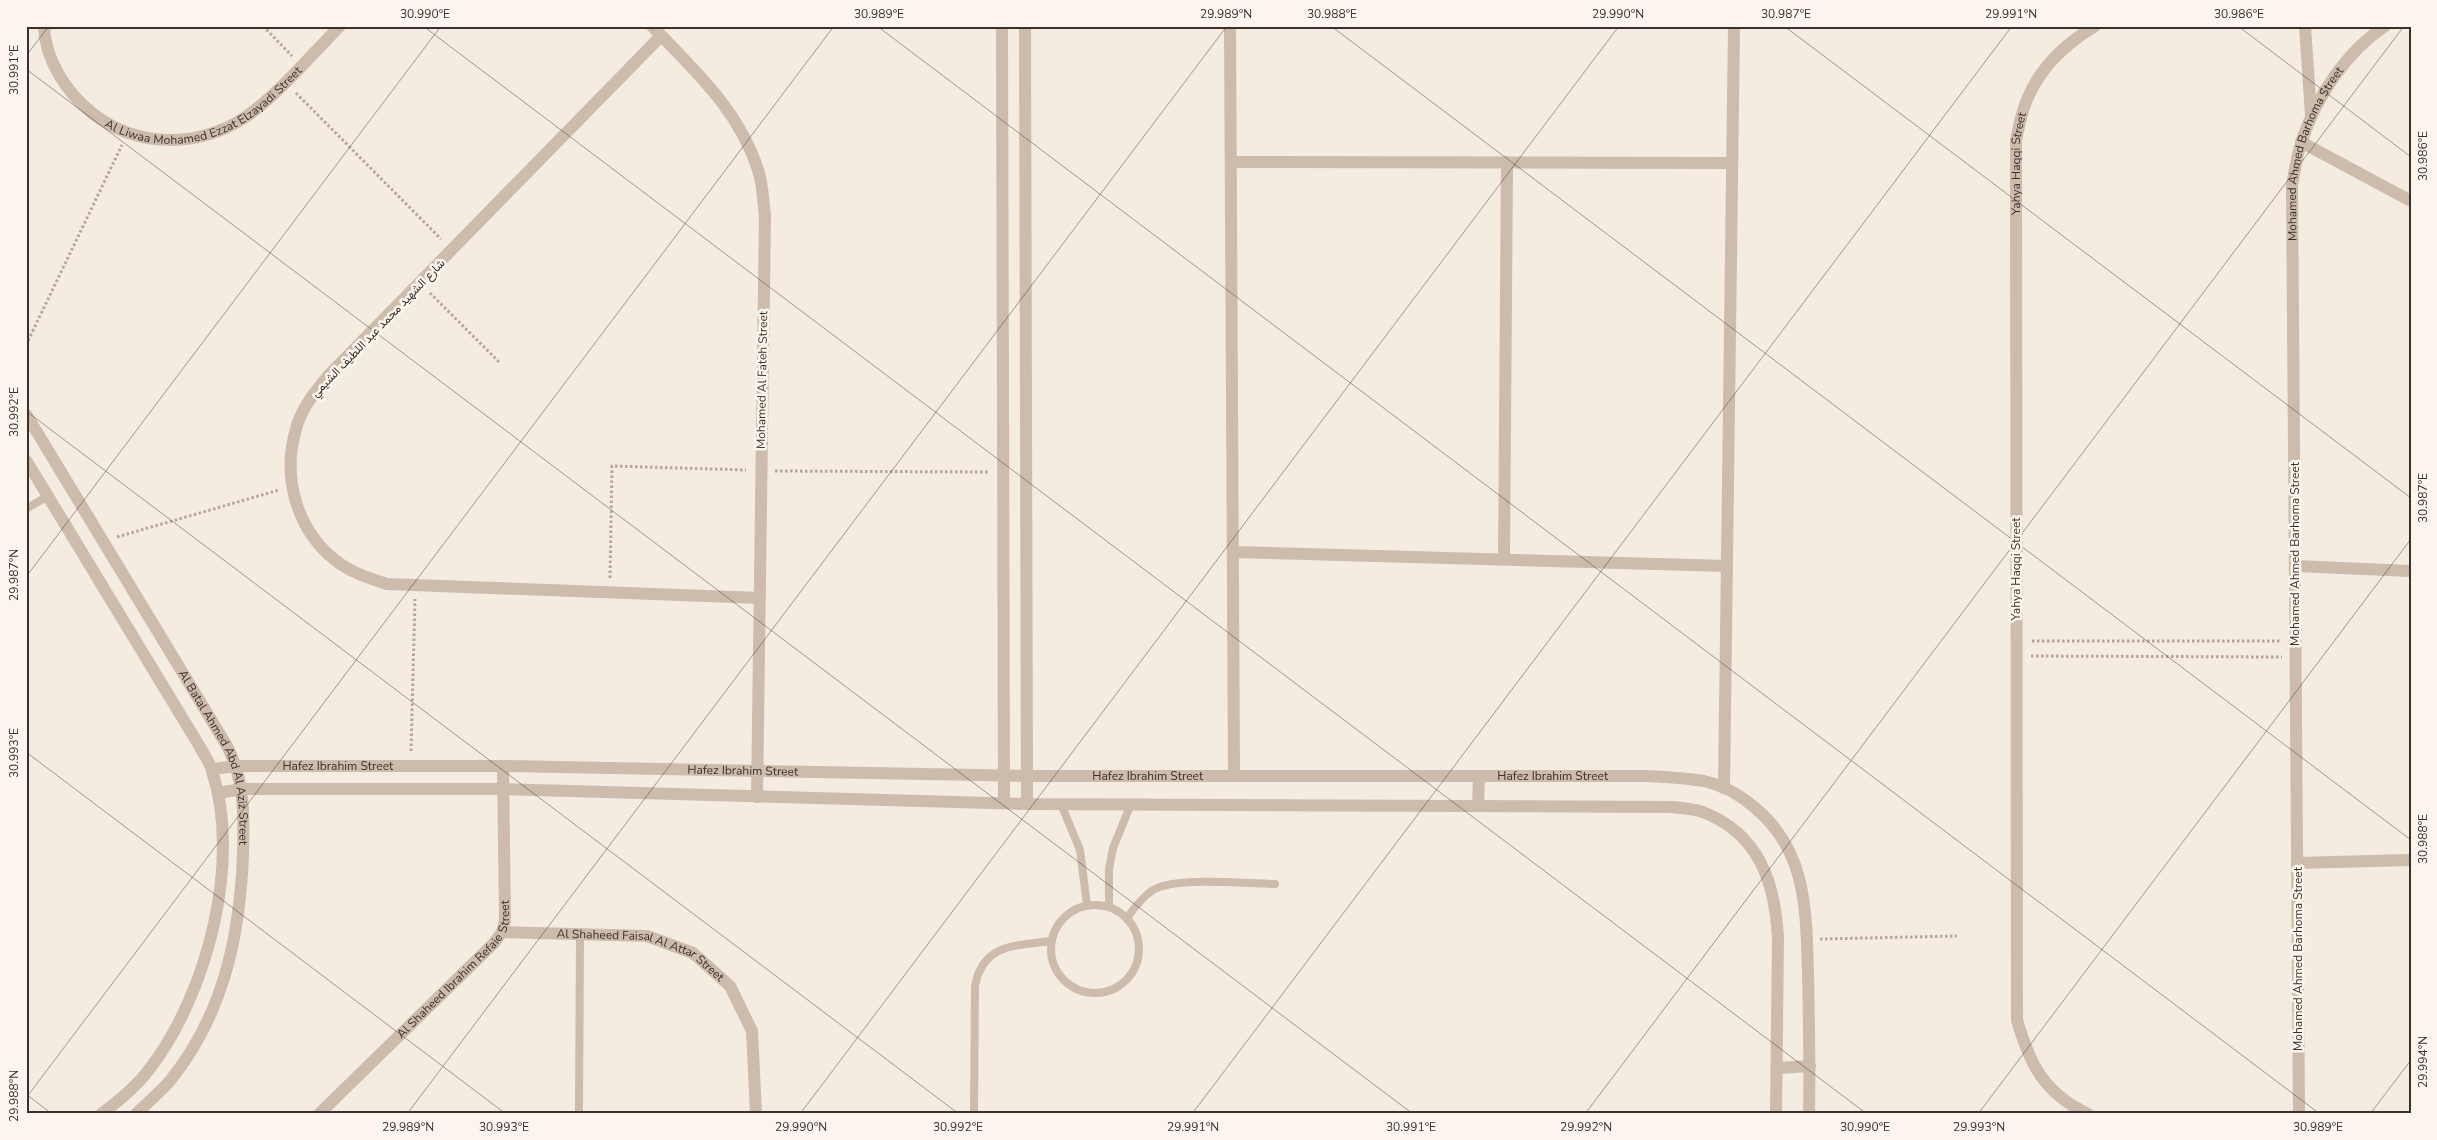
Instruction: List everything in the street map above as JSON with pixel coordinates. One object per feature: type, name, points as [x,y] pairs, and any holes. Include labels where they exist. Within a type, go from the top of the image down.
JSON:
[{"type":"street","name":"Al Liwaa Mohamed Ezzat Elzayadi Street","points":[[44,26],[51,58],[64,82],[81,104],[102,121],[127,133],[151,139],[176,141],[200,137],[224,129],[246,117],[285,82],[340,26]]},
{"type":"street","name":"Mohamed Al Fateh Street","points":[[652,26],[717,93],[742,130],[759,172],[765,216],[757,797]]},
{"type":"street","points":[[1002,26],[1004,803]]},
{"type":"street","points":[[1024,26],[1027,804]]},
{"type":"street","points":[[1230,26],[1234,776]]},
{"type":"street","points":[[1724,788],[1730,163],[1734,26]]},
{"type":"street","name":"Yahya Haqqi Street","points":[[2088,1114],[2070,1105],[2044,1082],[2027,1053],[2017,1020],[2016,140],[2026,102],[2045,68],[2072,40],[2096,26]]},
{"type":"street","points":[[2305,26],[2311,114]]},
{"type":"street","name":"Mohamed Ahmed Barhoma Street","points":[[2299,1114],[2292,185],[2301,142],[2311,114],[2338,71],[2373,34],[2385,26]]},
{"type":"street","name":"شارع الشهيد محمد عبد اللطيف الشيمي","points":[[662,36],[328,377],[309,400],[296,427],[290,457],[292,486],[300,514],[315,539],[335,560],[359,575],[387,584],[415,587],[760,598]]},
{"type":"street","points":[[2301,142],[2411,201]]},
{"type":"street","points":[[1231,162],[1730,163]]},
{"type":"street","points":[[1504,559],[1507,162]]},
{"type":"street","name":"Al Batal Ahmed Abd Al Aziz Street","points":[[26,414],[237,766],[242,789],[242,894],[235,942],[220,991],[198,1037],[168,1082],[136,1114]]},
{"type":"street","name":"Al Batal Ahmed Abd Al Aziz Street","points":[[26,460],[212,769],[218,793],[222,834],[219,891],[206,956],[192,995],[174,1032],[150,1069],[120,1100],[101,1114]]},
{"type":"street","points":[[1233,552],[1726,566]]},
{"type":"street","points":[[2295,566],[2411,571]]},
{"type":"street","name":"Hafez Ibrahim Street","points":[[212,769],[237,766],[503,766],[1005,776],[1680,778],[1706,782],[1741,796],[1767,817],[1787,843],[1799,874],[1805,906],[1807,939],[1810,1066],[1809,1114]]},
{"type":"street","name":"Al Shaheed Ibrahim Refaie Street","points":[[319,1114],[494,943],[502,932],[505,920],[503,766]]},
{"type":"street","points":[[1478,806],[1479,776]]},
{"type":"street","name":"Hafez Ibrahim Street","points":[[218,793],[242,789],[502,789],[1027,804],[1672,807],[1701,811],[1734,829],[1762,862],[1777,911],[1776,1114]]},
{"type":"street","points":[[2297,863],[2411,860]]},
{"type":"street","name":"Al Shaheed Faisal Al Attar Street","points":[[502,932],[647,936],[693,953],[730,986],[752,1031],[756,1114]]},
{"type":"street","points":[[1777,1068],[1810,1066]]},
{"type":"lane","points":[[26,509],[48,496]]},
{"type":"lane","points":[[1061,804],[1080,850],[1088,905]]},
{"type":"lane","points":[[1109,907],[1110,869],[1113,848],[1131,804]]},
{"type":"lane","points":[[1126,918],[1148,893],[1172,883],[1275,884]]},
{"type":"lane","points":[[1088,905],[1109,907],[1126,918],[1137,937],[1138,958],[1135,968],[1121,984],[1102,993],[1081,992],[1062,980],[1052,962],[1051,941],[1054,930],[1068,914],[1088,905]]},
{"type":"lane","points":[[579,1114],[580,935]]},
{"type":"lane","points":[[974,1114],[975,986],[980,970],[994,953],[1004,947],[1051,941]]},
{"type":"path","points":[[263,26],[301,66]]},
{"type":"path","points":[[285,82],[452,250]]},
{"type":"path","points":[[26,345],[127,133]]},
{"type":"path","points":[[420,283],[500,363]]},
{"type":"path","points":[[609,593],[612,466],[761,471],[1003,472]]},
{"type":"path","points":[[103,541],[292,486]]},
{"type":"path","points":[[411,766],[415,587]]},
{"type":"path","points":[[2016,641],[2295,641]]},
{"type":"path","points":[[2017,656],[2295,657]]},
{"type":"path","points":[[1807,939],[1957,936]]}]
